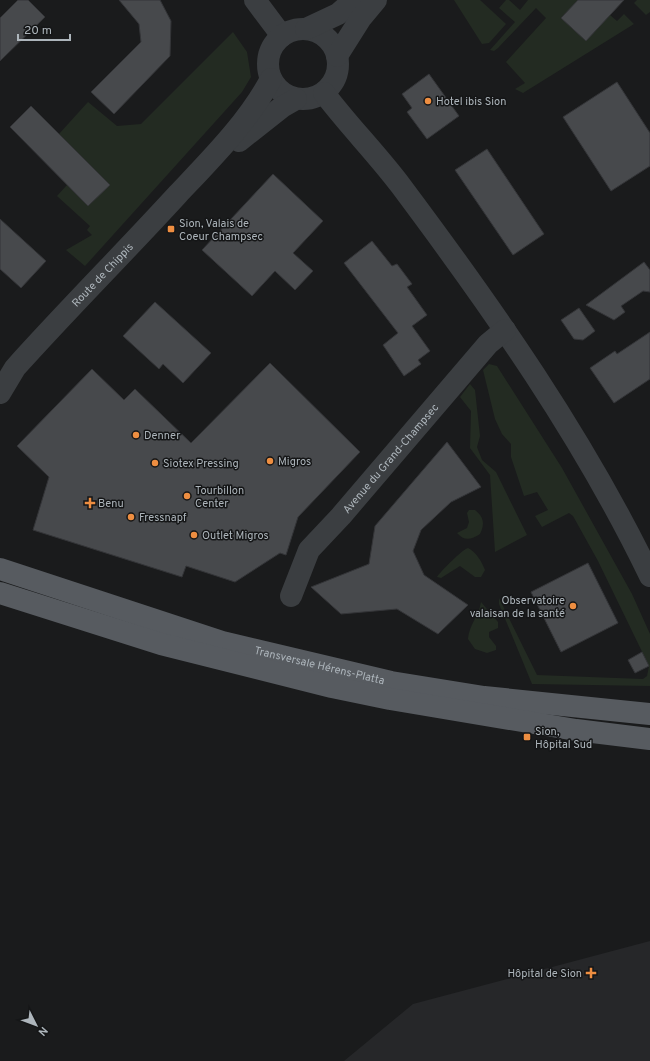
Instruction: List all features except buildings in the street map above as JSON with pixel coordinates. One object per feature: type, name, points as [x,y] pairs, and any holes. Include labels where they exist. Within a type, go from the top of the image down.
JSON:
[{"type":"main road","name":"Transversale Hérens-Platta","points":[[6,569],[222,642],[391,682],[484,697],[650,714]]},
{"type":"main road","name":"Transversale Hérens-Platta","points":[[0,593],[161,644],[332,688],[576,730],[650,739]]},
{"type":"street","points":[[255,0],[282,36]]},
{"type":"street","points":[[306,29],[317,32],[326,37],[333,46],[337,56],[338,70],[336,77],[324,93],[308,99],[296,99],[281,91],[271,79],[268,66],[269,54],[274,44],[282,36],[290,32],[306,29],[338,14],[354,0]]},
{"type":"street","points":[[337,56],[361,18],[376,0]]},
{"type":"street","name":"Route de Chippis","points":[[0,392],[7,374],[190,181],[252,110],[271,79]]},
{"type":"street","points":[[324,93],[400,184],[505,330],[579,445],[637,549],[650,576]]},
{"type":"street","name":"Route de Chippis","points":[[190,181],[263,121],[296,99]]},
{"type":"street","name":"Avenue du Grand-Champsec","points":[[291,596],[309,550],[341,516],[488,344],[505,330]]},
{"type":"shaded area","points":[[454,0],[480,0],[506,24],[489,43],[482,44]]},
{"type":"shaded area","points":[[506,0],[509,0],[520,10],[528,0],[578,0],[561,18],[586,41],[610,15],[617,21],[624,14],[634,24],[523,93],[515,89],[525,83],[506,62],[546,18],[536,8],[498,48],[494,51],[490,50],[515,22],[499,8]]},
{"type":"shaded area","points":[[637,0],[650,0],[650,12],[646,15],[634,3]]},
{"type":"shaded area","points":[[233,32],[247,52],[251,77],[242,92],[85,266],[66,250],[92,235],[87,230],[90,226],[57,196],[67,185],[88,206],[109,185],[59,134],[88,102],[117,126],[141,124]]},
{"type":"shaded area","points":[[489,364],[497,366],[562,468],[632,594],[650,634],[650,686],[532,684],[499,604],[499,598],[537,675],[643,679],[647,676],[649,666],[598,561],[573,516],[569,513],[542,527],[535,516],[548,510],[537,492],[524,496],[511,457],[511,444],[502,434],[495,419],[483,370]]},
{"type":"shaded area","points":[[470,384],[475,390],[480,436],[477,447],[482,460],[496,472],[527,535],[495,552],[490,475],[470,448],[471,411],[460,397]]},
{"type":"shaded area","points":[[469,510],[475,510],[480,515],[483,521],[483,527],[480,534],[474,538],[468,539],[457,533],[467,528],[469,522],[467,513]]},
{"type":"shaded area","points":[[468,548],[476,555],[484,567],[485,570],[481,577],[475,577],[460,566],[441,578],[437,577],[452,561]]},
{"type":"shaded area","points":[[481,602],[498,622],[498,628],[489,632],[489,637],[496,646],[496,650],[487,653],[475,649],[468,639],[470,629]]},
{"type":"shaded area","name":"Hôpital de Sion","points":[[650,941],[650,1061],[344,1061],[413,1004]]},
{"type":"place","name":"Hotel ibis Sion","points":[[428,101]]},
{"type":"place","name":"Sion, Valais de Coeur Champsec","points":[[171,229]]},
{"type":"place","name":"Denner","points":[[136,435]]},
{"type":"place","name":"Migros","points":[[270,461]]},
{"type":"place","name":"Siotex Pressing","points":[[155,463]]},
{"type":"place","name":"Tourbillon Center","points":[[187,496]]},
{"type":"place","name":"Benu","points":[[90,503]]},
{"type":"place","name":"Fressnapf","points":[[131,517]]},
{"type":"place","name":"Outlet Migros","points":[[194,535]]},
{"type":"place","name":"Observatoire valaisan de la santé","points":[[573,606]]},
{"type":"place","name":"Sion, Hôpital Sud","points":[[527,737]]},
{"type":"place","name":"Hôpital de Sion","points":[[591,973]]}]
